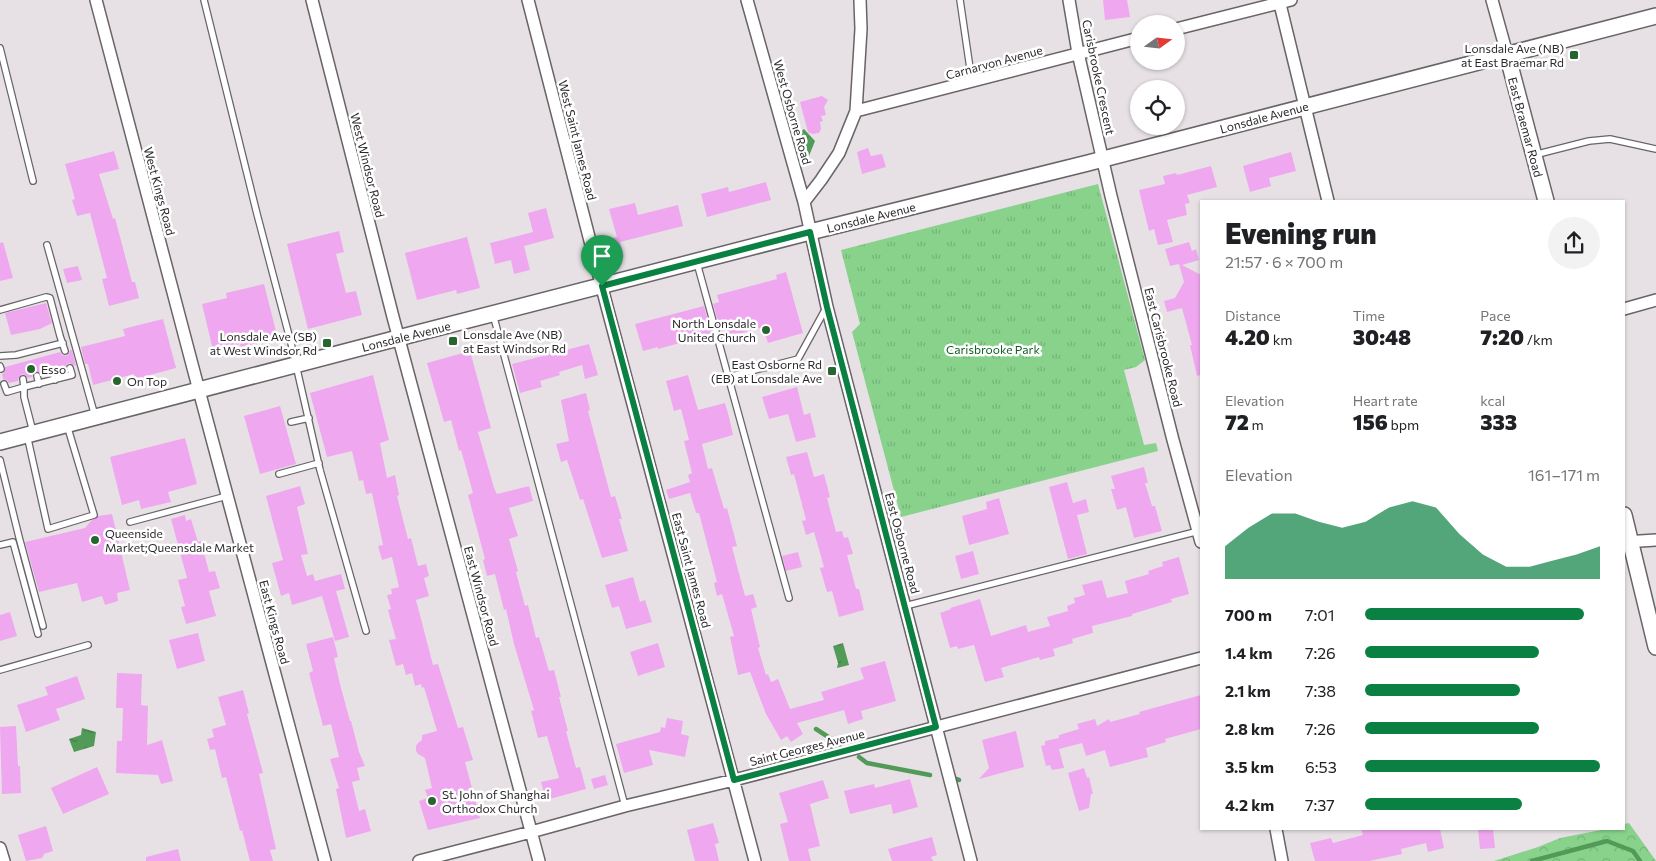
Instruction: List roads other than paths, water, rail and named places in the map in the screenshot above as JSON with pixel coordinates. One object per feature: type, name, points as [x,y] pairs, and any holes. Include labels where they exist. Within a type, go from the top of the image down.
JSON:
[{"type":"street","name":"West Kings Road","points":[[96,0],[198,390]]},
{"type":"street","name":"West Windsor Road","points":[[312,0],[398,338]]},
{"type":"street","name":"West Saint James Road","points":[[528,0],[602,286]]},
{"type":"street","name":"West Osborne Road","points":[[747,0],[804,202],[810,232]]},
{"type":"street","points":[[804,202],[839,153],[856,111],[862,29],[860,0]]},
{"type":"street","name":"Carisbrooke Crescent","points":[[1069,0],[1078,53],[1103,159]]},
{"type":"street","points":[[1492,0],[1507,54]]},
{"type":"street","points":[[1185,27],[1283,1],[1304,106],[1328,200]]},
{"type":"street","name":"Lonsdale Avenue","points":[[0,442],[296,364],[1656,16]]},
{"type":"street","name":"Carnarvon Avenue","points":[[856,111],[1130,40]]},
{"type":"street","name":"East Braemar Road","points":[[1507,54],[1546,200]]},
{"type":"street","name":"East Carisbrooke Road","points":[[1103,159],[1173,440],[1200,536]]},
{"type":"street","name":"East Osborne Road","points":[[810,232],[827,307],[971,861]]},
{"type":"street","name":"East Saint James Road","points":[[602,286],[755,861]]},
{"type":"street","points":[[1625,309],[1656,300]]},
{"type":"street","name":"East Windsor Road","points":[[398,338],[539,861]]},
{"type":"street","name":"East Kings Road","points":[[198,390],[325,861]]},
{"type":"street","points":[[1625,524],[1627,542],[1656,647]]},
{"type":"street","points":[[1627,542],[1656,540]]},
{"type":"street","name":"Saint Georges Avenue","points":[[419,861],[1200,658]]},
{"type":"street","points":[[1276,830],[1282,861]]},
{"type":"street","points":[[0,848],[4,861]]},
{"type":"lane","points":[[204,0],[296,364],[319,463],[366,632]]},
{"type":"lane","points":[[960,0],[972,82]]},
{"type":"lane","points":[[0,48],[32,180]]},
{"type":"lane","points":[[1534,155],[1589,140],[1610,139],[1656,149]]},
{"type":"lane","points":[[47,245],[95,416]]},
{"type":"lane","points":[[697,261],[789,598]]},
{"type":"lane","points":[[0,310],[46,297],[50,298],[65,351]]},
{"type":"lane","points":[[728,377],[798,359],[827,307]]},
{"type":"lane","points":[[493,314],[625,806]]},
{"type":"lane","points":[[0,356],[16,355],[63,343]]},
{"type":"lane","points":[[46,348],[48,356]]},
{"type":"lane","points":[[30,352],[33,360]]},
{"type":"lane","points":[[16,355],[18,364]]},
{"type":"lane","points":[[4,384],[7,392],[72,375],[70,368]]},
{"type":"lane","points":[[53,372],[55,380]]},
{"type":"lane","points":[[37,376],[39,384]]},
{"type":"lane","points":[[23,380],[30,435],[48,529],[94,515],[67,425]]},
{"type":"lane","points":[[291,422],[309,418]]},
{"type":"lane","points":[[0,460],[19,538],[44,626]]},
{"type":"lane","points":[[279,474],[319,463]]},
{"type":"lane","points":[[130,522],[227,496]]},
{"type":"lane","points":[[905,606],[1200,536]]},
{"type":"lane","points":[[0,545],[13,542],[38,634]]},
{"type":"lane","points":[[0,670],[88,646]]},
{"type":"water","points":[[804,129],[815,141],[809,156],[805,155],[799,133]]},
{"type":"water","points":[[843,643],[849,665],[837,668],[838,663],[833,646]]},
{"type":"water","points":[[82,728],[96,732],[94,746],[74,752],[69,739],[81,735]]},
{"type":"waterway","points":[[816,729],[833,740]]},
{"type":"waterway","points":[[859,757],[867,763],[930,775]]},
{"type":"waterway","points":[[1532,861],[1607,841],[1633,851],[1640,861]]},
{"type":"place","name":"Lonsdale Ave (NB) at East Braemar Rd","points":[[1574,55]]},
{"type":"place","name":"North Lonsdale United Church","points":[[766,330]]},
{"type":"place","name":"Lonsdale Ave (NB) at East Windsor Rd","points":[[453,341]]},
{"type":"place","name":"Lonsdale Ave (SB) at West Windsor Rd","points":[[327,343]]},
{"type":"place","name":"Esso","points":[[31,369]]},
{"type":"place","name":"East Osborne Rd (EB) at Lonsdale Ave","points":[[832,371]]},
{"type":"place","name":"On Top","points":[[117,381]]},
{"type":"place","name":"Queenside Market;Queensdale Market","points":[[95,540]]},
{"type":"place","name":"St. John of Shanghai Orthodox Church","points":[[432,801]]},
{"type":"park label","name":"Carisbrooke Park","points":[[993,349]]}]
